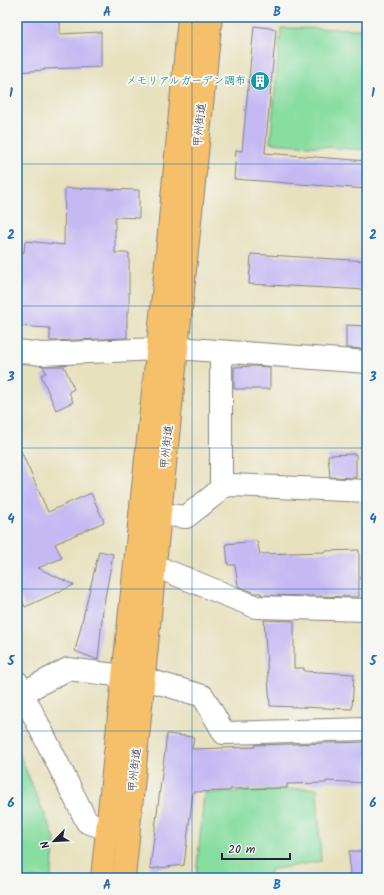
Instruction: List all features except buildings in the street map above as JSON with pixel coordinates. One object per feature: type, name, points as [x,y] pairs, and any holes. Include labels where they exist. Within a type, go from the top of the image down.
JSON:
[{"type":"highway","name":"甲州街道","points":[[124,878],[145,679],[160,514],[167,348],[189,17]]},
{"type":"highway","name":"甲州街道","points":[[102,878],[123,676],[211,17]]},
{"type":"street","points":[[17,351],[42,354],[167,348],[367,362]]},
{"type":"street","points":[[160,514],[186,517],[214,495],[220,487],[220,352]]},
{"type":"street","points":[[220,487],[231,485],[367,491]]},
{"type":"street","points":[[155,566],[256,606],[367,610]]},
{"type":"street","points":[[108,829],[87,822],[19,688],[68,669],[123,676]]},
{"type":"street","points":[[145,679],[203,696],[224,733],[367,728]]},
{"type":"green space","points":[[281,28],[367,29],[367,150],[270,143]]},
{"type":"green space","points":[[17,749],[55,839],[51,878],[17,878]]},
{"type":"green space","points":[[317,788],[321,861],[270,870],[269,878],[196,878],[204,793]]},
{"type":"place","name":"メモリアルガーデン調布","points":[[260,81]]}]
